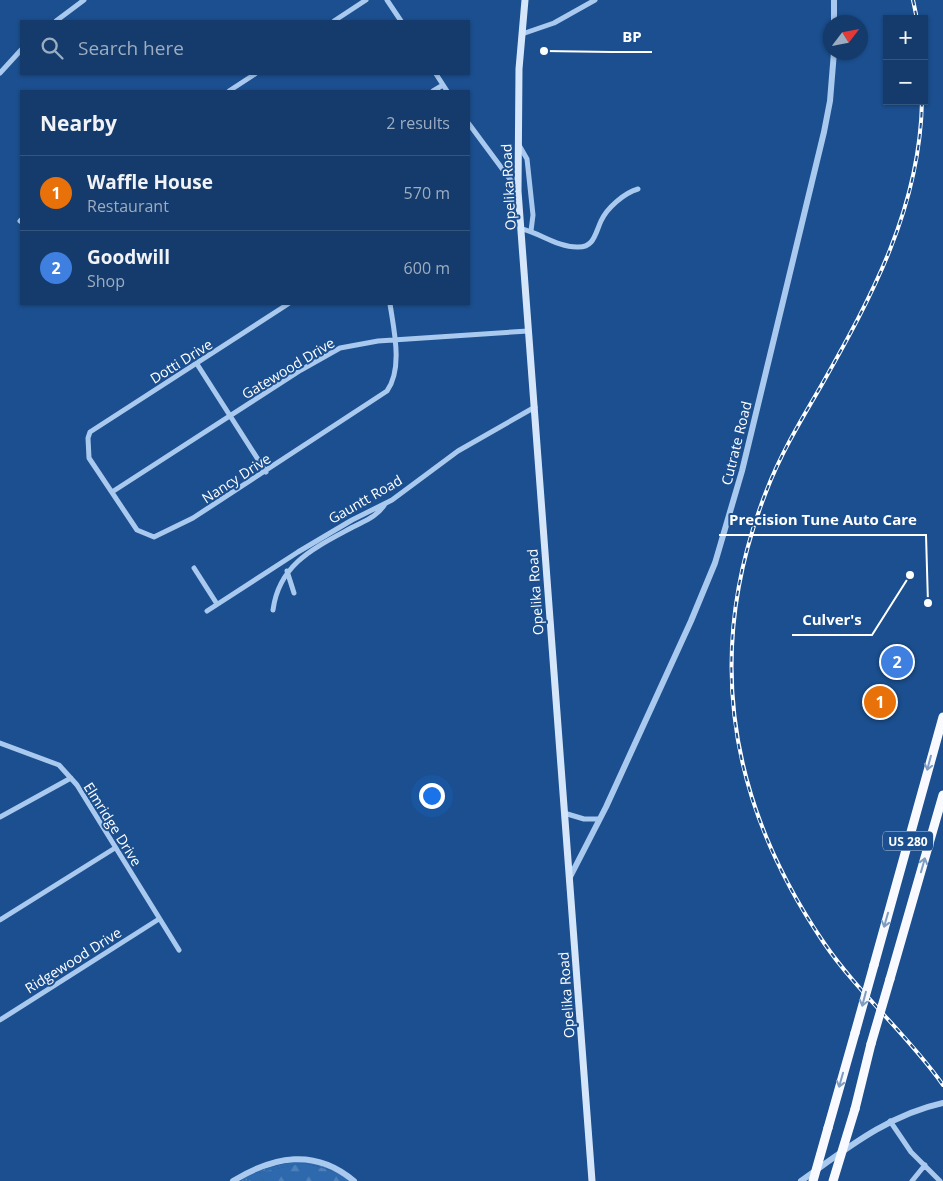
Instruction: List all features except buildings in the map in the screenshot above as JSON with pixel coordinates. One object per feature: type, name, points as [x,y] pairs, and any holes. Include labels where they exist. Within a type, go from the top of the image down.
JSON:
[{"type":"highway","name":"US 280","points":[[813,1181],[943,717]]},
{"type":"highway","name":"US 280","points":[[833,1181],[943,796]]},
{"type":"main road","name":"Opelika Road","points":[[525,0],[518,143],[518,191],[592,1181]]},
{"type":"street","points":[[57,20],[84,0]]},
{"type":"street","points":[[336,20],[366,0]]},
{"type":"street","points":[[387,0],[400,20]]},
{"type":"street","points":[[522,34],[554,23],[595,0]]},
{"type":"street","points":[[834,0],[834,15]]},
{"type":"street","points":[[0,73],[20,51]]},
{"type":"street","name":"Cutrate Road","points":[[570,877],[691,621],[725,532],[742,471],[820,150],[830,101],[833,60]]},
{"type":"street","points":[[231,90],[254,75]]},
{"type":"street","points":[[437,75],[446,90]]},
{"type":"street","points":[[434,90],[443,84]]},
{"type":"street","points":[[470,125],[518,191]]},
{"type":"street","points":[[518,143],[527,159],[533,215],[531,231]]},
{"type":"street","points":[[522,229],[563,244],[584,247],[594,240],[608,211],[626,195],[638,189]]},
{"type":"street","name":"Dotti Drive","points":[[88,438],[90,432],[106,421],[286,305]]},
{"type":"street","points":[[390,305],[395,340]]},
{"type":"street","name":"Gatewood Drive","points":[[112,492],[301,370],[340,348],[395,340],[528,331]]},
{"type":"street","name":"Nancy Drive","points":[[88,438],[90,458],[137,530],[154,537],[193,518],[387,391],[395,378],[395,340]]},
{"type":"street","points":[[197,364],[266,472]]},
{"type":"street","name":"Gauntt Road","points":[[207,612],[352,520],[385,504],[458,452],[535,407]]},
{"type":"street","points":[[273,610],[277,592],[287,571],[321,546],[379,513],[385,504]]},
{"type":"street","points":[[194,568],[217,604]]},
{"type":"street","points":[[287,571],[294,593]]},
{"type":"street","name":"Elmridge Drive","points":[[0,743],[59,765],[71,778],[179,950]]},
{"type":"street","points":[[0,817],[71,778]]},
{"type":"street","points":[[564,813],[584,819],[598,819]]},
{"type":"street","points":[[0,920],[114,848]]},
{"type":"street","name":"Ridgewood Drive","points":[[0,1020],[159,919]]},
{"type":"street","points":[[802,1181],[866,1135],[890,1121],[943,1102]]},
{"type":"street","points":[[890,1121],[911,1152],[940,1181]]},
{"type":"street","points":[[233,1181],[248,1172],[278,1160],[310,1159],[340,1169],[354,1181]]},
{"type":"street","points":[[912,1181],[925,1165]]},
{"type":"green space","points":[[303,1161],[323,1165],[339,1172],[304,1163],[258,1173],[264,1181],[240,1181],[270,1167]]},
{"type":"green space","points":[[304,1163],[341,1173],[351,1181],[264,1181],[257,1173]]},
{"type":"railway","points":[[913,0],[916,15]]},
{"type":"railway","points":[[922,105],[913,178],[890,250],[858,319],[791,438],[766,492],[746,552],[735,611],[731,668],[735,725],[747,781],[766,836],[791,890],[824,943],[852,980],[914,1048],[943,1085]]},
{"type":"place","name":"BP","points":[[544,51]]},
{"type":"place","name":"Culver's","points":[[910,575]]},
{"type":"place","name":"Precision Tune Auto Care","points":[[928,603]]},
{"type":"place","name":"Goodwill","points":[[897,662]]},
{"type":"place","name":"Waffle House","points":[[880,702]]}]
